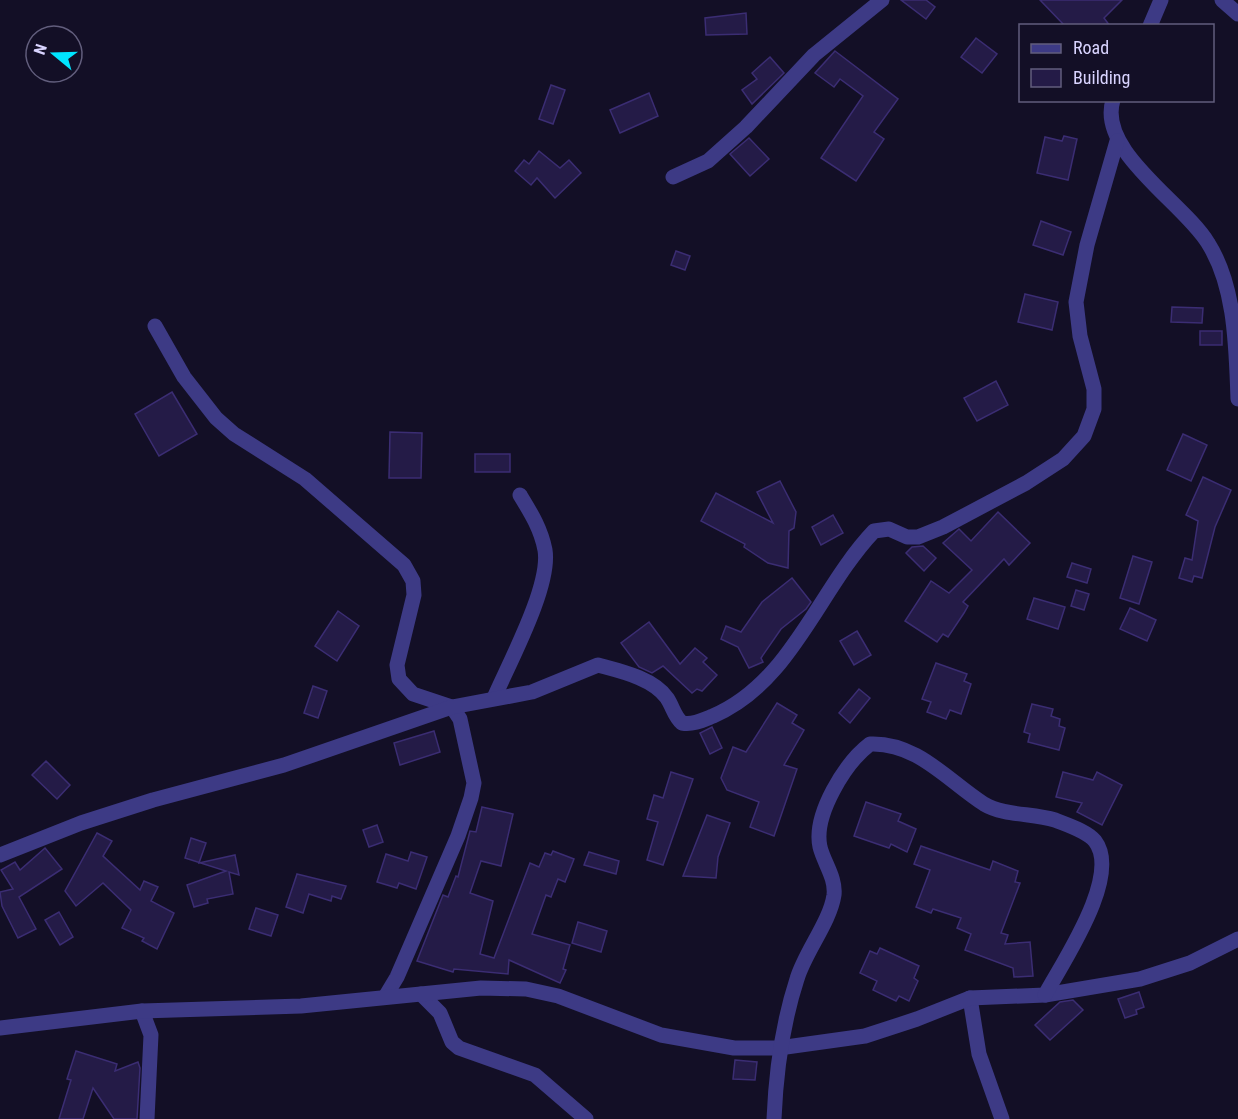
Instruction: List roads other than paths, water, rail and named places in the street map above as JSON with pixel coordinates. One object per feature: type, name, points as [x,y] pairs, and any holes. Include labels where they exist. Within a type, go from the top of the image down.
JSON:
[{"type":"street","points":[[674,177],[708,161],[746,127],[814,55],[882,0]]},
{"type":"street","points":[[1151,24],[1161,0]]},
{"type":"street","points":[[1222,0],[1238,14]]},
{"type":"street","points":[[1113,102],[1111,122],[1117,141],[1197,227],[1215,256],[1232,316],[1238,399]]},
{"type":"street","points":[[0,855],[81,823],[153,800],[284,765],[452,707],[532,692],[597,665],[644,680],[654,686],[667,698],[682,723],[705,719],[731,708],[763,684],[874,531],[889,529],[907,537],[918,537],[943,527],[1026,483],[1063,459],[1084,436],[1094,409],[1094,389],[1080,336],[1076,302],[1087,245],[1117,141]]},
{"type":"street","points":[[155,326],[184,377],[216,418],[234,434],[305,479],[404,565],[413,581],[414,595],[396,664],[399,679],[413,694],[452,707],[460,719],[465,736],[474,783],[458,836],[397,977],[385,997]]},
{"type":"street","points":[[494,698],[542,581],[545,552],[539,527],[520,495]]},
{"type":"street","points":[[774,1119],[779,1048],[796,980],[834,896],[831,876],[820,848],[818,829],[823,812],[852,760],[870,744],[895,745],[910,752],[988,806],[1055,821],[1091,837],[1096,842],[1102,859],[1098,890],[1082,927],[1045,995]]},
{"type":"street","points":[[0,1028],[142,1011],[301,1006],[481,988],[526,989],[558,996],[661,1035],[734,1048],[779,1048],[865,1036],[970,998],[1045,995],[1140,979],[1190,963],[1238,939]]},
{"type":"street","points":[[421,994],[440,1013],[452,1042],[459,1048],[535,1075],[586,1119]]},
{"type":"street","points":[[970,998],[979,1054],[1002,1119]]},
{"type":"street","points":[[142,1011],[151,1035],[147,1119]]}]
